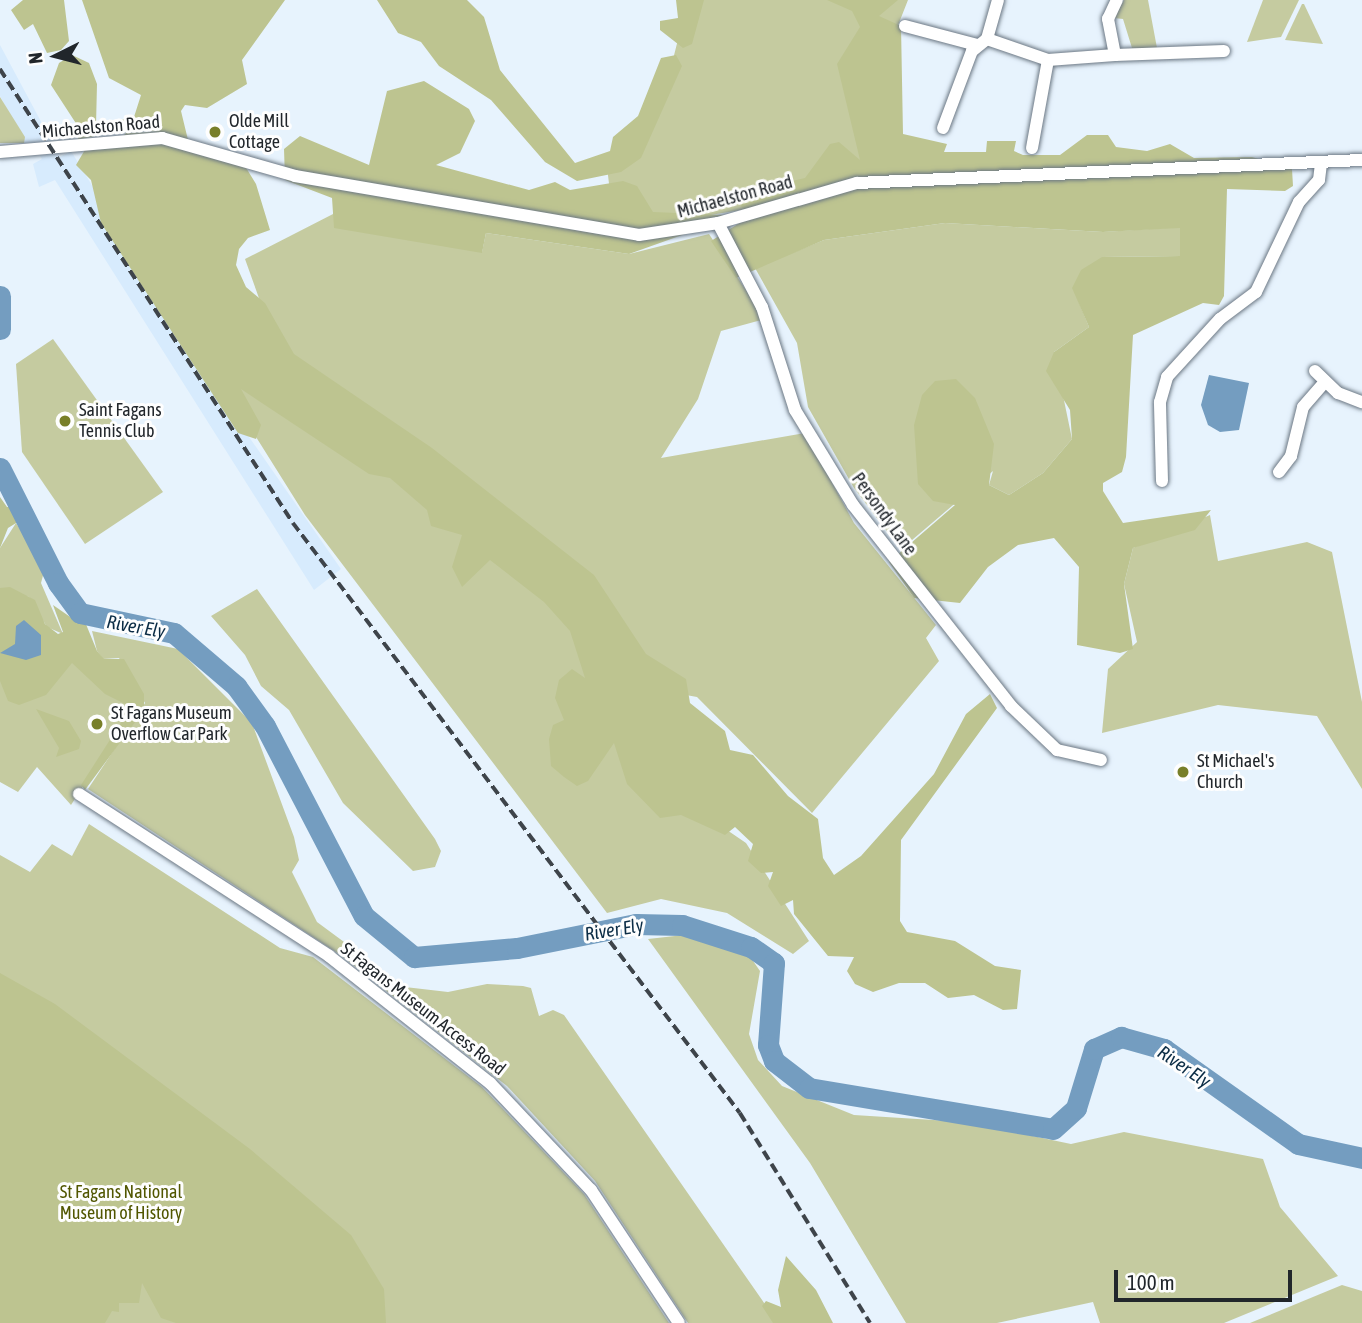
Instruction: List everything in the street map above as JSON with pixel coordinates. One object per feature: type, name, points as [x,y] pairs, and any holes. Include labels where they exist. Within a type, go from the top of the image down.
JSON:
[{"type":"street","points":[[943,128],[998,0]]},
{"type":"street","points":[[1115,55],[1108,19],[1117,0]]},
{"type":"street","points":[[905,26],[982,42],[1048,60],[1224,51]]},
{"type":"street","points":[[1032,148],[1048,60]]},
{"type":"street","name":"Michaelston Road","points":[[0,152],[163,138],[295,176],[597,232],[653,234],[718,223],[857,183],[1362,160]]},
{"type":"street","points":[[1162,481],[1160,402],[1167,377],[1220,318],[1256,292],[1299,202],[1319,180],[1321,163]]},
{"type":"street","name":"Persondy Lane","points":[[718,223],[762,307],[795,410],[853,505],[1011,706],[1057,750],[1101,760]]},
{"type":"street","points":[[1315,371],[1325,382],[1362,402]]},
{"type":"street","points":[[1279,472],[1291,456],[1303,407],[1325,382]]},
{"type":"street","name":"St Fagans Museum Access Road","points":[[79,794],[329,957],[490,1083],[591,1190],[679,1323]]},
{"type":"shaded area","points":[[0,45],[60,157],[71,151],[224,401],[341,569],[314,590],[55,180],[39,187],[33,164],[42,159],[32,143],[24,143],[0,96]]},
{"type":"green space","points":[[23,0],[64,0],[69,41],[61,50],[47,53],[33,24],[24,30],[11,10]]},
{"type":"green space","points":[[82,0],[285,0],[242,60],[247,84],[207,108],[185,105],[181,111],[188,140],[160,132],[245,166],[256,184],[270,230],[248,238],[239,249],[236,265],[246,287],[265,303],[294,354],[432,448],[594,575],[646,654],[686,679],[690,703],[725,731],[730,750],[753,755],[788,796],[818,819],[823,858],[834,875],[861,856],[934,774],[966,714],[990,694],[997,708],[901,840],[900,921],[907,932],[955,941],[995,966],[1021,970],[1017,1009],[1003,1010],[974,995],[948,998],[925,983],[899,983],[873,992],[855,984],[847,971],[854,957],[828,956],[794,914],[793,900],[781,906],[768,886],[773,872],[761,873],[748,861],[753,844],[735,827],[725,835],[681,815],[660,818],[627,784],[614,743],[588,781],[577,786],[564,777],[551,766],[549,739],[553,725],[564,720],[555,698],[559,680],[572,669],[585,678],[570,631],[544,602],[490,560],[462,587],[452,567],[462,535],[431,526],[427,510],[390,478],[369,474],[241,389],[261,425],[256,439],[238,433],[101,223],[91,180],[76,165],[86,148],[113,146],[126,133],[159,132],[124,129],[78,140],[79,128],[51,85],[59,63],[72,55],[89,63],[97,84],[96,126],[134,117],[141,95],[109,78]]},
{"type":"green space","points":[[377,0],[467,0],[484,17],[500,70],[575,163],[610,151],[613,137],[638,116],[661,58],[676,55],[682,66],[641,158],[621,172],[577,181],[545,162],[491,100],[439,66],[421,42],[398,33]]},
{"type":"green space","points":[[676,0],[704,0],[692,44],[683,48],[660,30],[660,21],[678,18]]},
{"type":"green space","points":[[688,0],[908,0],[895,33],[895,167],[753,208],[650,225],[613,217],[607,167],[667,83]]},
{"type":"green space","points":[[827,0],[898,0],[879,16],[901,26],[903,134],[947,144],[944,152],[986,152],[987,141],[1016,141],[1014,151],[1023,155],[1060,155],[1087,135],[1108,135],[1116,147],[1147,151],[1170,144],[1194,158],[1252,157],[1292,169],[1293,186],[1285,191],[1227,189],[1224,296],[1219,305],[1203,303],[1133,335],[1126,457],[1122,472],[1103,483],[1103,491],[1123,523],[1211,510],[1195,530],[1133,548],[1124,584],[1133,649],[1120,653],[1077,645],[1079,567],[1054,538],[1018,545],[988,567],[960,603],[914,598],[889,562],[955,505],[933,501],[918,484],[914,425],[922,395],[935,381],[956,379],[975,398],[994,444],[989,485],[1009,495],[1043,473],[1072,439],[1070,410],[1046,371],[1054,352],[1089,327],[1072,288],[1081,270],[1102,257],[1180,256],[1180,228],[1103,232],[945,223],[824,240],[736,278],[711,241],[749,217],[741,206],[749,191],[805,178],[830,144],[839,142],[860,160],[837,64],[860,27],[852,11]]},
{"type":"green space","points":[[1124,0],[1148,0],[1157,48],[1132,48],[1123,19],[1114,18]]},
{"type":"green space","points":[[1263,0],[1299,0],[1281,37],[1247,42]]},
{"type":"green space","points":[[1304,4],[1323,44],[1285,40]]},
{"type":"green space","points":[[424,81],[469,109],[475,121],[460,153],[436,165],[529,190],[555,182],[570,190],[623,181],[637,186],[653,212],[725,215],[650,232],[562,228],[632,239],[685,234],[629,254],[486,233],[482,253],[334,228],[332,198],[285,180],[284,149],[300,136],[369,165],[387,91]]},
{"type":"green space","points":[[0,97],[25,137],[24,143],[0,143]]},
{"type":"green space","points":[[335,213],[482,252],[486,233],[629,254],[709,234],[765,319],[721,331],[698,399],[661,458],[805,433],[854,523],[936,625],[926,638],[939,661],[812,813],[697,697],[664,691],[281,360],[245,259]]},
{"type":"green space","points":[[945,223],[1103,232],[1181,227],[1183,250],[1180,256],[1103,257],[1073,288],[1089,327],[1054,352],[1072,439],[1043,473],[1009,495],[989,485],[993,471],[905,546],[892,538],[854,488],[808,407],[797,343],[755,268],[824,240]]},
{"type":"green space","points":[[179,314],[563,597],[642,772],[746,843],[809,941],[793,954],[727,913],[661,899],[607,913],[305,515]]},
{"type":"green space","name":"Saint Fagans Tennis Club","points":[[53,339],[163,492],[85,544],[22,452],[16,364]]},
{"type":"green space","points":[[0,497],[7,507],[23,507],[21,520],[8,528],[0,548]]},
{"type":"green space","points":[[1210,515],[1218,561],[1307,542],[1332,552],[1362,702],[1362,789],[1317,716],[1218,705],[1102,733],[1108,669],[1137,642],[1124,584],[1133,548]]},
{"type":"green space","points":[[16,523],[45,568],[41,583],[63,634],[47,627],[29,597],[0,588],[0,548]]},
{"type":"green space","points":[[10,587],[35,600],[45,624],[58,634],[63,632],[53,605],[76,621],[83,617],[97,651],[104,659],[124,659],[144,694],[144,710],[85,790],[81,785],[131,707],[105,694],[72,663],[46,695],[19,705],[8,701],[0,681],[0,588]]},
{"type":"green space","points":[[257,589],[435,839],[441,851],[435,867],[413,871],[343,803],[289,710],[261,686],[245,655],[211,616]]},
{"type":"green space","points":[[0,602],[136,704],[71,805],[37,767],[18,792],[0,782]]},
{"type":"green space","points":[[92,631],[178,649],[252,723],[294,837],[299,860],[292,872],[317,922],[405,987],[448,992],[487,984],[523,986],[531,988],[539,1016],[553,1010],[564,1015],[778,1323],[688,1323],[595,1181],[507,1086],[342,956],[88,789],[145,703],[119,658],[103,659],[97,651]]},
{"type":"green space","points":[[36,709],[69,721],[81,741],[79,749],[56,757],[59,748]]},
{"type":"green space","points":[[89,824],[280,948],[313,957],[482,1087],[584,1194],[669,1323],[0,1323],[0,855],[30,872],[52,844],[72,856]]},
{"type":"green space","points":[[684,935],[751,958],[760,971],[749,1034],[758,1060],[782,1086],[854,1115],[965,1122],[1071,1144],[1124,1132],[1263,1159],[1280,1207],[1338,1276],[1224,1323],[1100,1323],[1093,1302],[997,1323],[906,1323],[810,1163],[648,939]]},
{"type":"green space","name":"St Fagans National Museum of History","points":[[0,973],[55,1004],[250,1149],[351,1235],[384,1289],[386,1323],[176,1323],[161,1318],[142,1283],[139,1303],[119,1303],[119,1312],[112,1311],[105,1323],[0,1323]]},
{"type":"green space","points":[[786,1256],[816,1290],[833,1323],[773,1323],[762,1306],[766,1301],[781,1307],[778,1290]]},
{"type":"green space","points":[[1342,1285],[1362,1291],[1362,1323],[1250,1323]]},
{"type":"water","points":[[1209,375],[1249,383],[1239,430],[1220,432],[1208,425],[1201,405]]},
{"type":"water","points":[[24,620],[41,635],[41,655],[26,660],[0,653],[15,644],[16,626]]},
{"type":"waterway","name":"River Ely","points":[[0,296],[0,329]]},
{"type":"waterway","name":"River Ely","points":[[0,468],[58,583],[80,613],[174,633],[236,686],[265,726],[364,916],[414,957],[517,948],[636,924],[682,925],[751,947],[774,963],[768,1045],[774,1061],[809,1088],[1053,1129],[1076,1108],[1094,1049],[1121,1037],[1164,1049],[1298,1144],[1362,1158]]},
{"type":"railway","points":[[0,69],[293,523],[740,1113],[870,1323]]},
{"type":"place","name":"Olde Mill Cottage","points":[[215,132]]},
{"type":"place","name":"Saint Fagans Tennis Club","points":[[65,421]]},
{"type":"place","name":"St Fagans Museum Overflow Car Park","points":[[97,724]]},
{"type":"place","name":"St Michael's Church","points":[[1183,772]]}]
